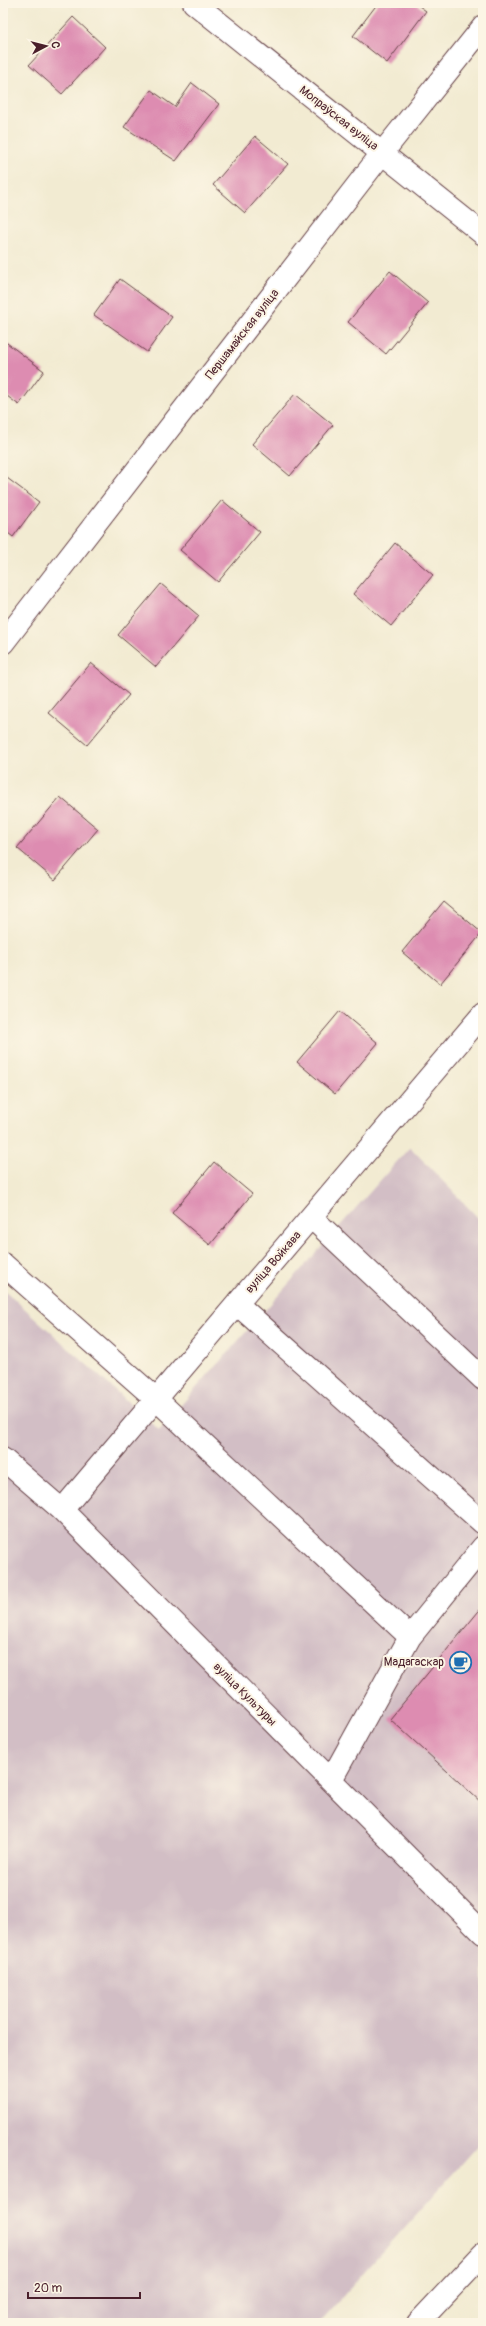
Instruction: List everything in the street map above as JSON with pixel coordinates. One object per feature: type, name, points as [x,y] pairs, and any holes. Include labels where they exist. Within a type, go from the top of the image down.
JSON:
[{"type":"street","name":"Мопраўская вуліца","points":[[194,3],[383,152],[483,234]]},
{"type":"street","name":"Першамайская вуліца","points":[[3,643],[383,152],[483,28]]},
{"type":"street","name":"вуліца Войкава","points":[[62,1510],[483,1014]]},
{"type":"street","points":[[311,1217],[483,1378]]},
{"type":"street","points":[[3,1264],[156,1400],[410,1637]]},
{"type":"street","points":[[237,1304],[483,1522]]},
{"type":"street","name":"вуліца Культуры","points":[[3,1459],[62,1510],[483,1933]]},
{"type":"street","points":[[331,1780],[410,1637],[483,1547]]},
{"type":"street","points":[[418,2323],[483,2254]]},
{"type":"shaded area","points":[[410,1147],[483,1223],[483,2140],[319,2323],[3,2323],[3,1289],[159,1430]]},
{"type":"building","points":[[378,3],[415,3],[426,11],[387,63],[353,36]]},
{"type":"building","points":[[73,17],[105,47],[62,94],[29,65]]},
{"type":"building","points":[[192,83],[219,104],[176,161],[124,127],[151,90],[175,107]]},
{"type":"building","points":[[255,136],[288,164],[245,213],[213,185]]},
{"type":"building","points":[[390,271],[428,303],[386,354],[348,322]]},
{"type":"building","points":[[120,279],[172,317],[147,352],[94,315]]},
{"type":"building","points":[[3,340],[44,371],[19,405],[3,393]]},
{"type":"building","points":[[295,394],[333,425],[290,476],[252,444]]},
{"type":"building","points":[[3,475],[39,502],[13,537],[3,529]]},
{"type":"building","points":[[222,500],[260,532],[218,582],[180,550]]},
{"type":"building","points":[[395,543],[433,575],[391,626],[353,594]]},
{"type":"building","points":[[161,584],[199,616],[156,667],[118,635]]},
{"type":"building","points":[[91,663],[129,695],[87,745],[49,713]]},
{"type":"building","points":[[60,797],[98,829],[55,880],[17,848]]},
{"type":"building","points":[[444,901],[482,933],[440,984],[402,952]]},
{"type":"building","points":[[340,1011],[378,1043],[335,1094],[297,1062]]},
{"type":"building","points":[[214,1162],[252,1194],[210,1245],[172,1213]]},
{"type":"building","name":"Мадагаскар","points":[[483,1606],[483,1802],[482,1803],[390,1719]]},
{"type":"place","name":"Мадагаскар","points":[[460,1662]]}]
